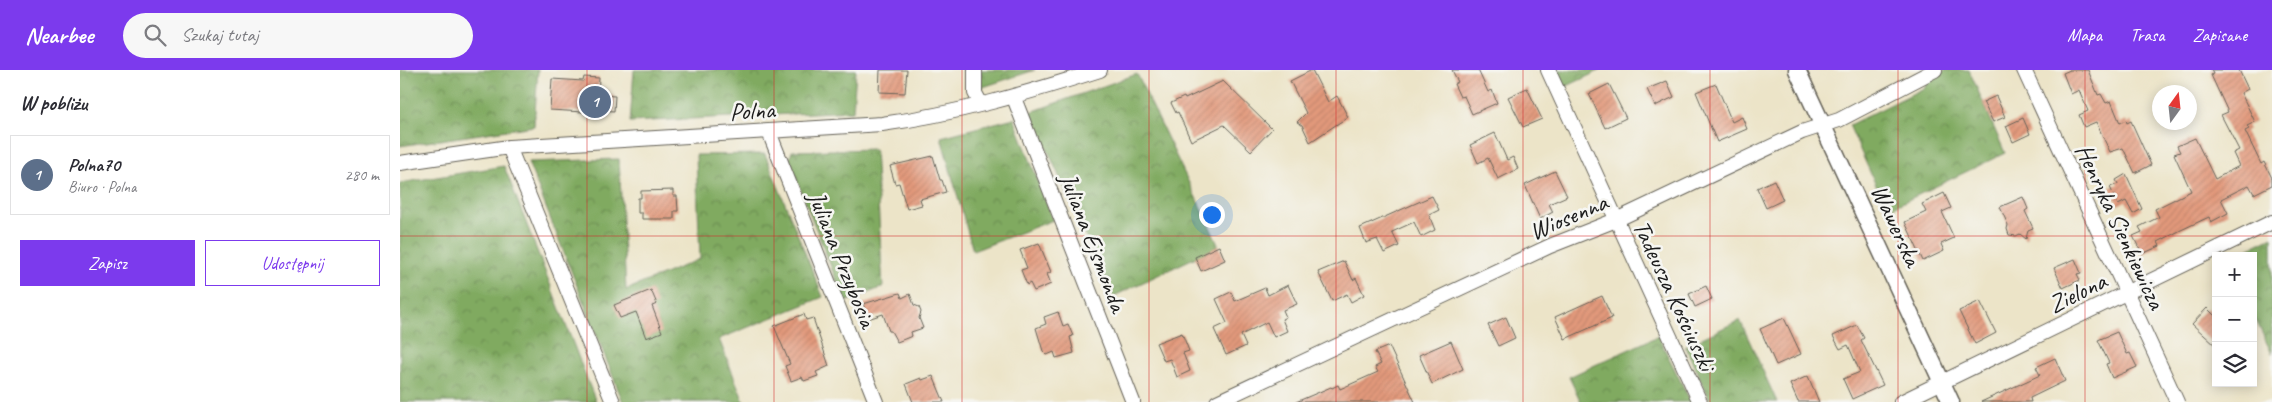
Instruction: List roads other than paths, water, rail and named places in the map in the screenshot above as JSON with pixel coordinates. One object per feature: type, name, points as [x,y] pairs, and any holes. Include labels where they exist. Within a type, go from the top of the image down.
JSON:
[{"type":"street","points":[[975,70],[974,93],[981,104]]},
{"type":"street","name":"Polna","points":[[400,163],[509,147],[882,124],[930,117],[1014,98],[1100,70]]},
{"type":"street","name":"Tadeusza Kościuszki","points":[[1548,70],[1700,402]]},
{"type":"street","name":"Wawerska","points":[[1797,70],[1951,402]]},
{"type":"street","name":"Wiosenna","points":[[1217,402],[1550,246],[1616,220],[1802,132],[1839,120],[1935,70]]},
{"type":"street","name":"Henryka Sienkiewicza","points":[[2024,70],[2177,402]]},
{"type":"street","name":"Juliana Ejsmonda","points":[[1014,98],[1133,402]]},
{"type":"street","name":"Juliana Przybosia","points":[[769,132],[876,402]]},
{"type":"street","points":[[509,147],[613,402]]},
{"type":"street","name":"Zielona","points":[[1901,402],[2272,222]]},
{"type":"place","name":"Polna70","points":[[595,102]]}]
